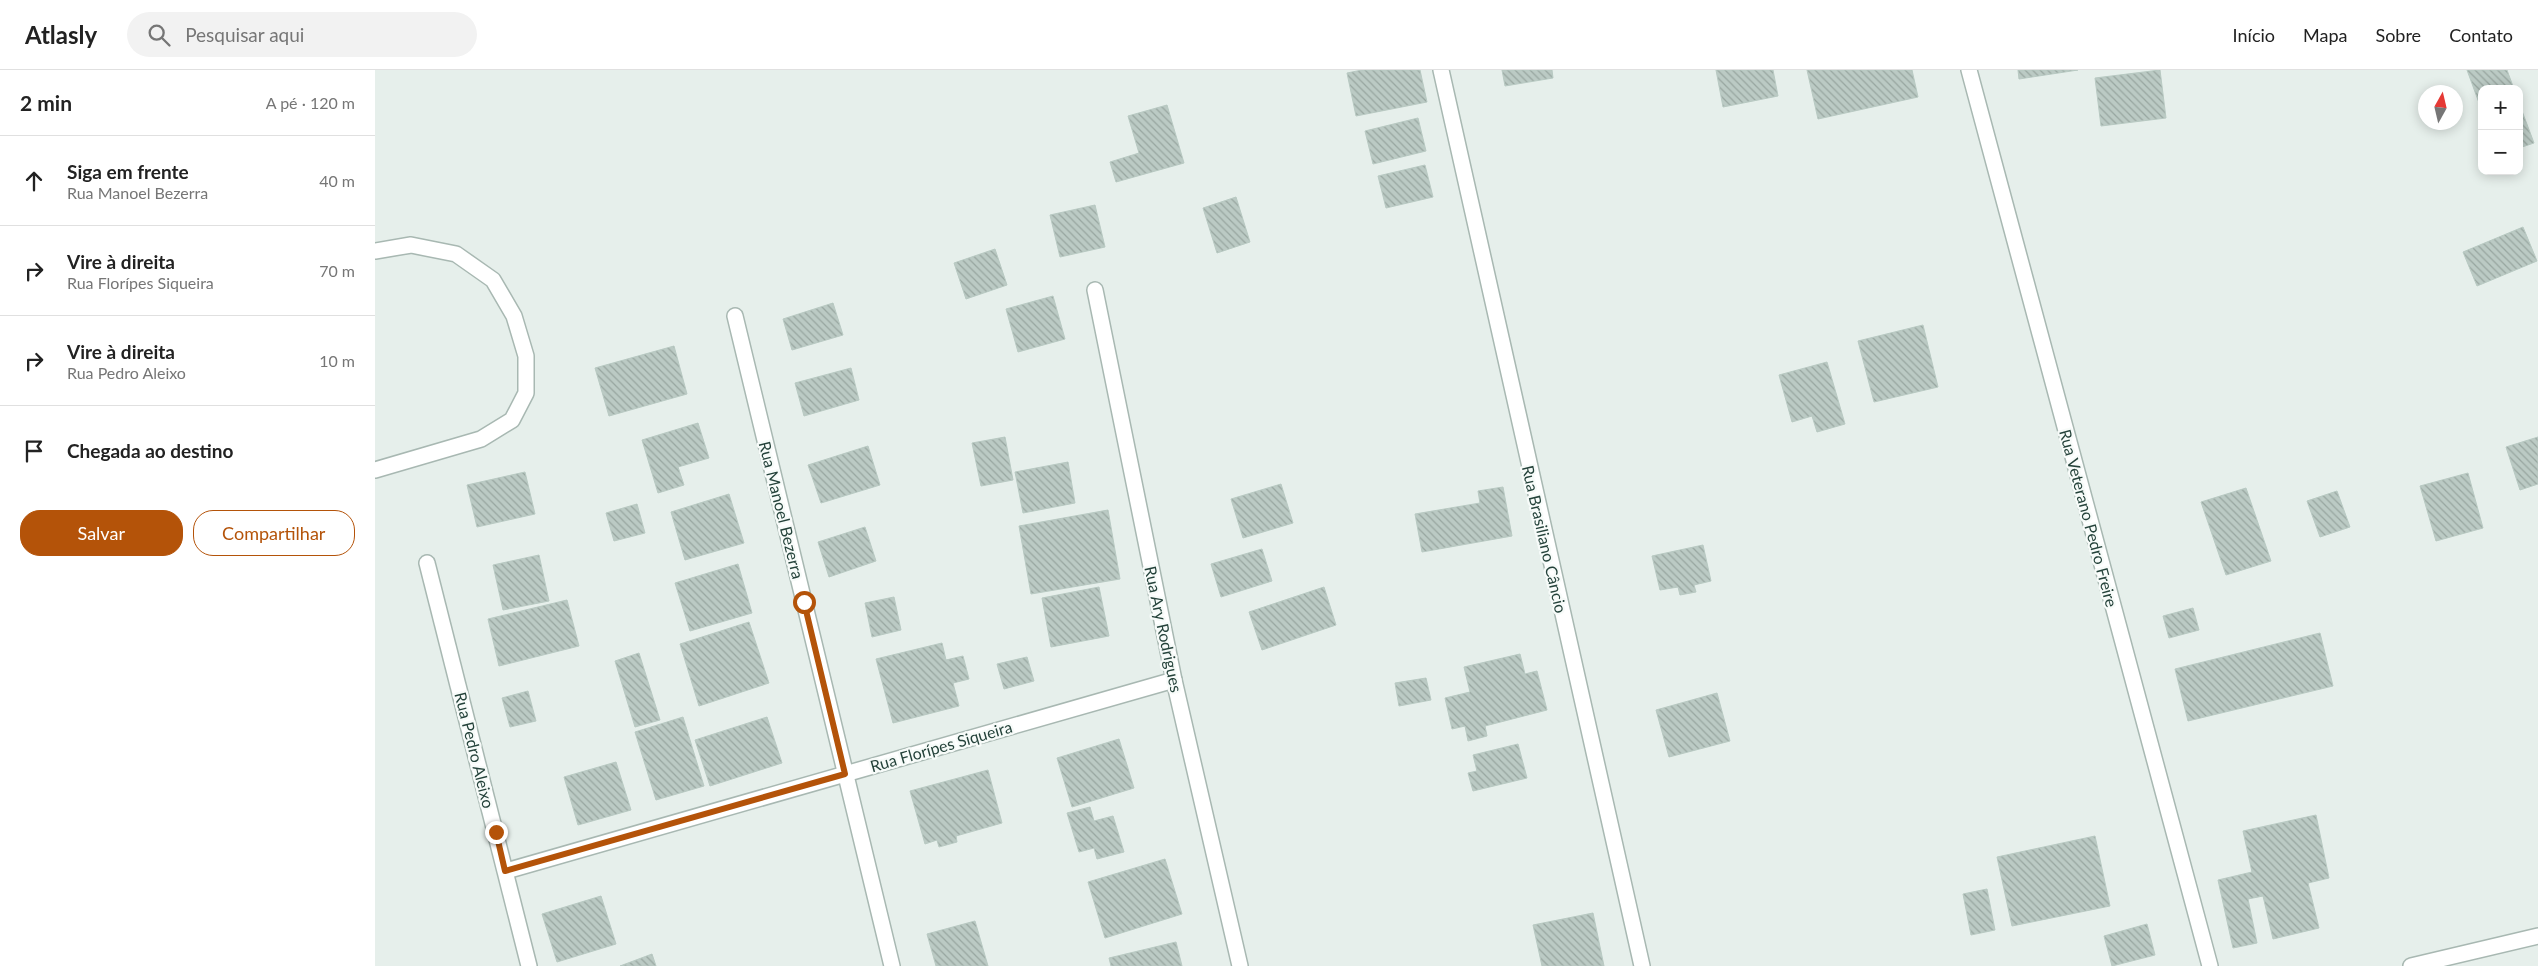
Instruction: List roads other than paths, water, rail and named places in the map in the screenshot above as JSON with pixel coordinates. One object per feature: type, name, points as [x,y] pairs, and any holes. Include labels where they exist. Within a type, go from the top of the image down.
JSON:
[{"type":"street","name":"Rua Brasiliano Câncio","points":[[1441,70],[1641,966]]},
{"type":"street","name":"Rua Veterano Pedro Freire","points":[[1969,70],[2210,966]]},
{"type":"street","points":[[375,251],[411,245],[456,254],[493,280],[514,316],[526,356],[526,393],[512,420],[481,439],[375,470]]},
{"type":"street","name":"Rua Ary Rodrigues","points":[[1095,290],[1174,680],[1240,966]]},
{"type":"street","name":"Rua Manoel Bezerra","points":[[735,316],[892,966]]},
{"type":"street","name":"Rua Pedro Aleixo","points":[[427,563],[529,966]]},
{"type":"street","name":"Rua Florípes Siqueira","points":[[505,871],[1174,680]]},
{"type":"street","points":[[2411,966],[2538,936]]}]
